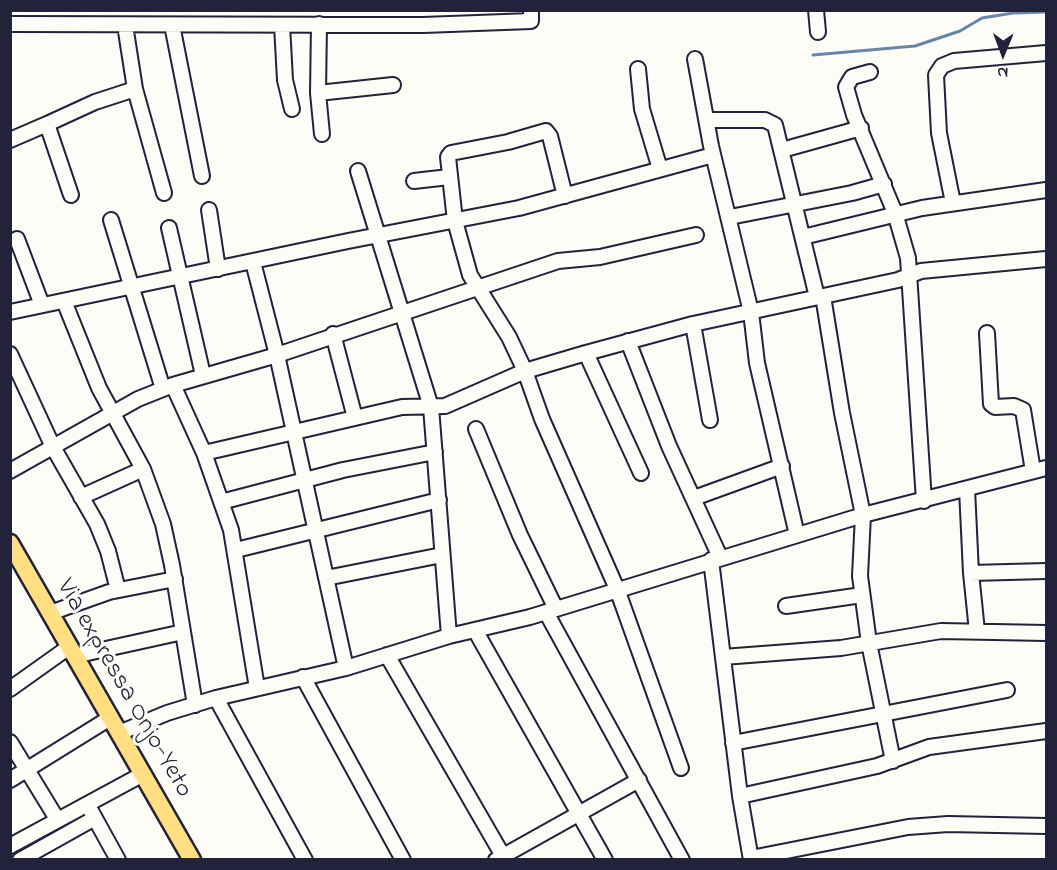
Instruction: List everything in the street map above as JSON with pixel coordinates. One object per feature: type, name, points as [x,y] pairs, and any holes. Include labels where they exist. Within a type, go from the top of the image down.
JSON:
[{"type":"main road","name":"Via expressa Onjo-Yeto","points":[[10,543],[16,565],[50,613],[192,860]]},
{"type":"street","points":[[120,10],[135,89],[164,193]]},
{"type":"street","points":[[227,10],[227,26]]},
{"type":"street","points":[[423,25],[424,10]]},
{"type":"street","points":[[10,24],[227,26],[282,25],[324,19],[423,25],[531,21],[531,10]]},
{"type":"street","points":[[816,10],[818,32]]},
{"type":"street","points":[[322,134],[318,93],[324,19]]},
{"type":"street","points":[[282,25],[285,80],[292,109]]},
{"type":"street","points":[[172,26],[202,176]]},
{"type":"street","points":[[953,203],[939,133],[936,75],[942,66],[954,61],[1047,53]]},
{"type":"street","points":[[695,59],[713,155],[730,217],[751,312],[757,363],[796,535]]},
{"type":"street","points":[[638,69],[642,109],[660,169]]},
{"type":"street","points":[[870,72],[852,77],[846,84],[861,128],[896,213],[908,258],[924,501]]},
{"type":"street","points":[[318,93],[393,85]]},
{"type":"street","points":[[10,140],[95,102],[135,89]]},
{"type":"street","points":[[708,120],[770,121],[776,125],[820,297],[863,514],[859,555],[862,595],[882,714],[893,761]]},
{"type":"street","points":[[47,124],[72,195]]},
{"type":"street","points":[[782,150],[861,128]]},
{"type":"street","points":[[565,196],[550,136],[544,131],[508,142],[451,153],[447,163],[455,221],[468,268],[509,337],[525,372],[542,419],[617,589],[681,768]]},
{"type":"street","points":[[10,312],[455,221],[565,196],[713,155]]},
{"type":"street","points":[[358,171],[431,407],[449,636]]},
{"type":"street","points":[[414,181],[449,177]]},
{"type":"street","points":[[730,217],[852,193],[884,184]]},
{"type":"street","points":[[803,237],[896,213],[1047,190]]},
{"type":"street","points":[[209,210],[218,269]]},
{"type":"street","points":[[111,220],[131,288],[168,387],[204,453],[236,550],[257,688]]},
{"type":"street","points":[[169,228],[202,375]]},
{"type":"street","points":[[10,471],[113,413],[168,387],[202,375],[277,355],[333,334],[558,261],[608,256],[696,234]]},
{"type":"street","points":[[17,239],[42,305]]},
{"type":"street","points":[[204,453],[412,405],[431,407],[450,404],[525,372],[628,341],[693,324],[910,276],[935,268],[1047,259]]},
{"type":"street","points":[[253,262],[277,355],[346,668]]},
{"type":"street","points":[[64,301],[86,359],[143,469],[163,524],[175,579],[195,705]]},
{"type":"street","points":[[693,324],[710,420]]},
{"type":"street","points":[[119,734],[216,698],[346,668],[449,636],[551,610],[863,514],[924,501],[1040,470],[1023,410],[1014,406],[996,408],[991,404],[987,333]]},
{"type":"street","points":[[333,334],[355,418]]},
{"type":"street","points":[[628,341],[669,446],[694,498],[716,558],[723,657],[740,796],[751,859],[787,855],[908,827],[948,824],[1047,826]]},
{"type":"street","points":[[586,353],[641,473]]},
{"type":"street","points":[[10,354],[53,447],[97,524],[108,551],[118,590]]},
{"type":"street","points":[[476,429],[551,610],[682,860]]},
{"type":"street","points":[[221,502],[387,460],[435,452]]},
{"type":"street","points":[[694,498],[782,466]]},
{"type":"street","points":[[81,497],[143,469]]},
{"type":"street","points":[[968,489],[971,573],[977,631]]},
{"type":"street","points":[[236,550],[439,500]]},
{"type":"street","points":[[326,578],[442,555]]},
{"type":"street","points":[[971,573],[1047,571]]},
{"type":"street","points":[[50,613],[118,590],[175,579]]},
{"type":"street","points":[[786,606],[862,595]]},
{"type":"street","points":[[475,630],[605,860]]},
{"type":"street","points":[[10,689],[71,652],[183,632]]},
{"type":"street","points":[[723,657],[818,650],[931,632],[1047,633]]},
{"type":"street","points":[[387,655],[499,858],[639,780]]},
{"type":"street","points":[[303,677],[403,860]]},
{"type":"street","points":[[733,743],[1006,690]]},
{"type":"street","points":[[216,698],[305,860]]},
{"type":"street","points":[[10,780],[110,718]]},
{"type":"street","points":[[740,796],[893,761],[929,747],[1047,731]]},
{"type":"street","points":[[10,742],[57,819]]},
{"type":"street","points":[[10,846],[86,802],[143,774]]},
{"type":"street","points":[[86,802],[118,860]]},
{"type":"street","points":[[20,860],[95,818]]},
{"type":"waterway","points":[[813,55],[915,46],[960,31],[982,18],[1013,13],[1046,12]]}]
